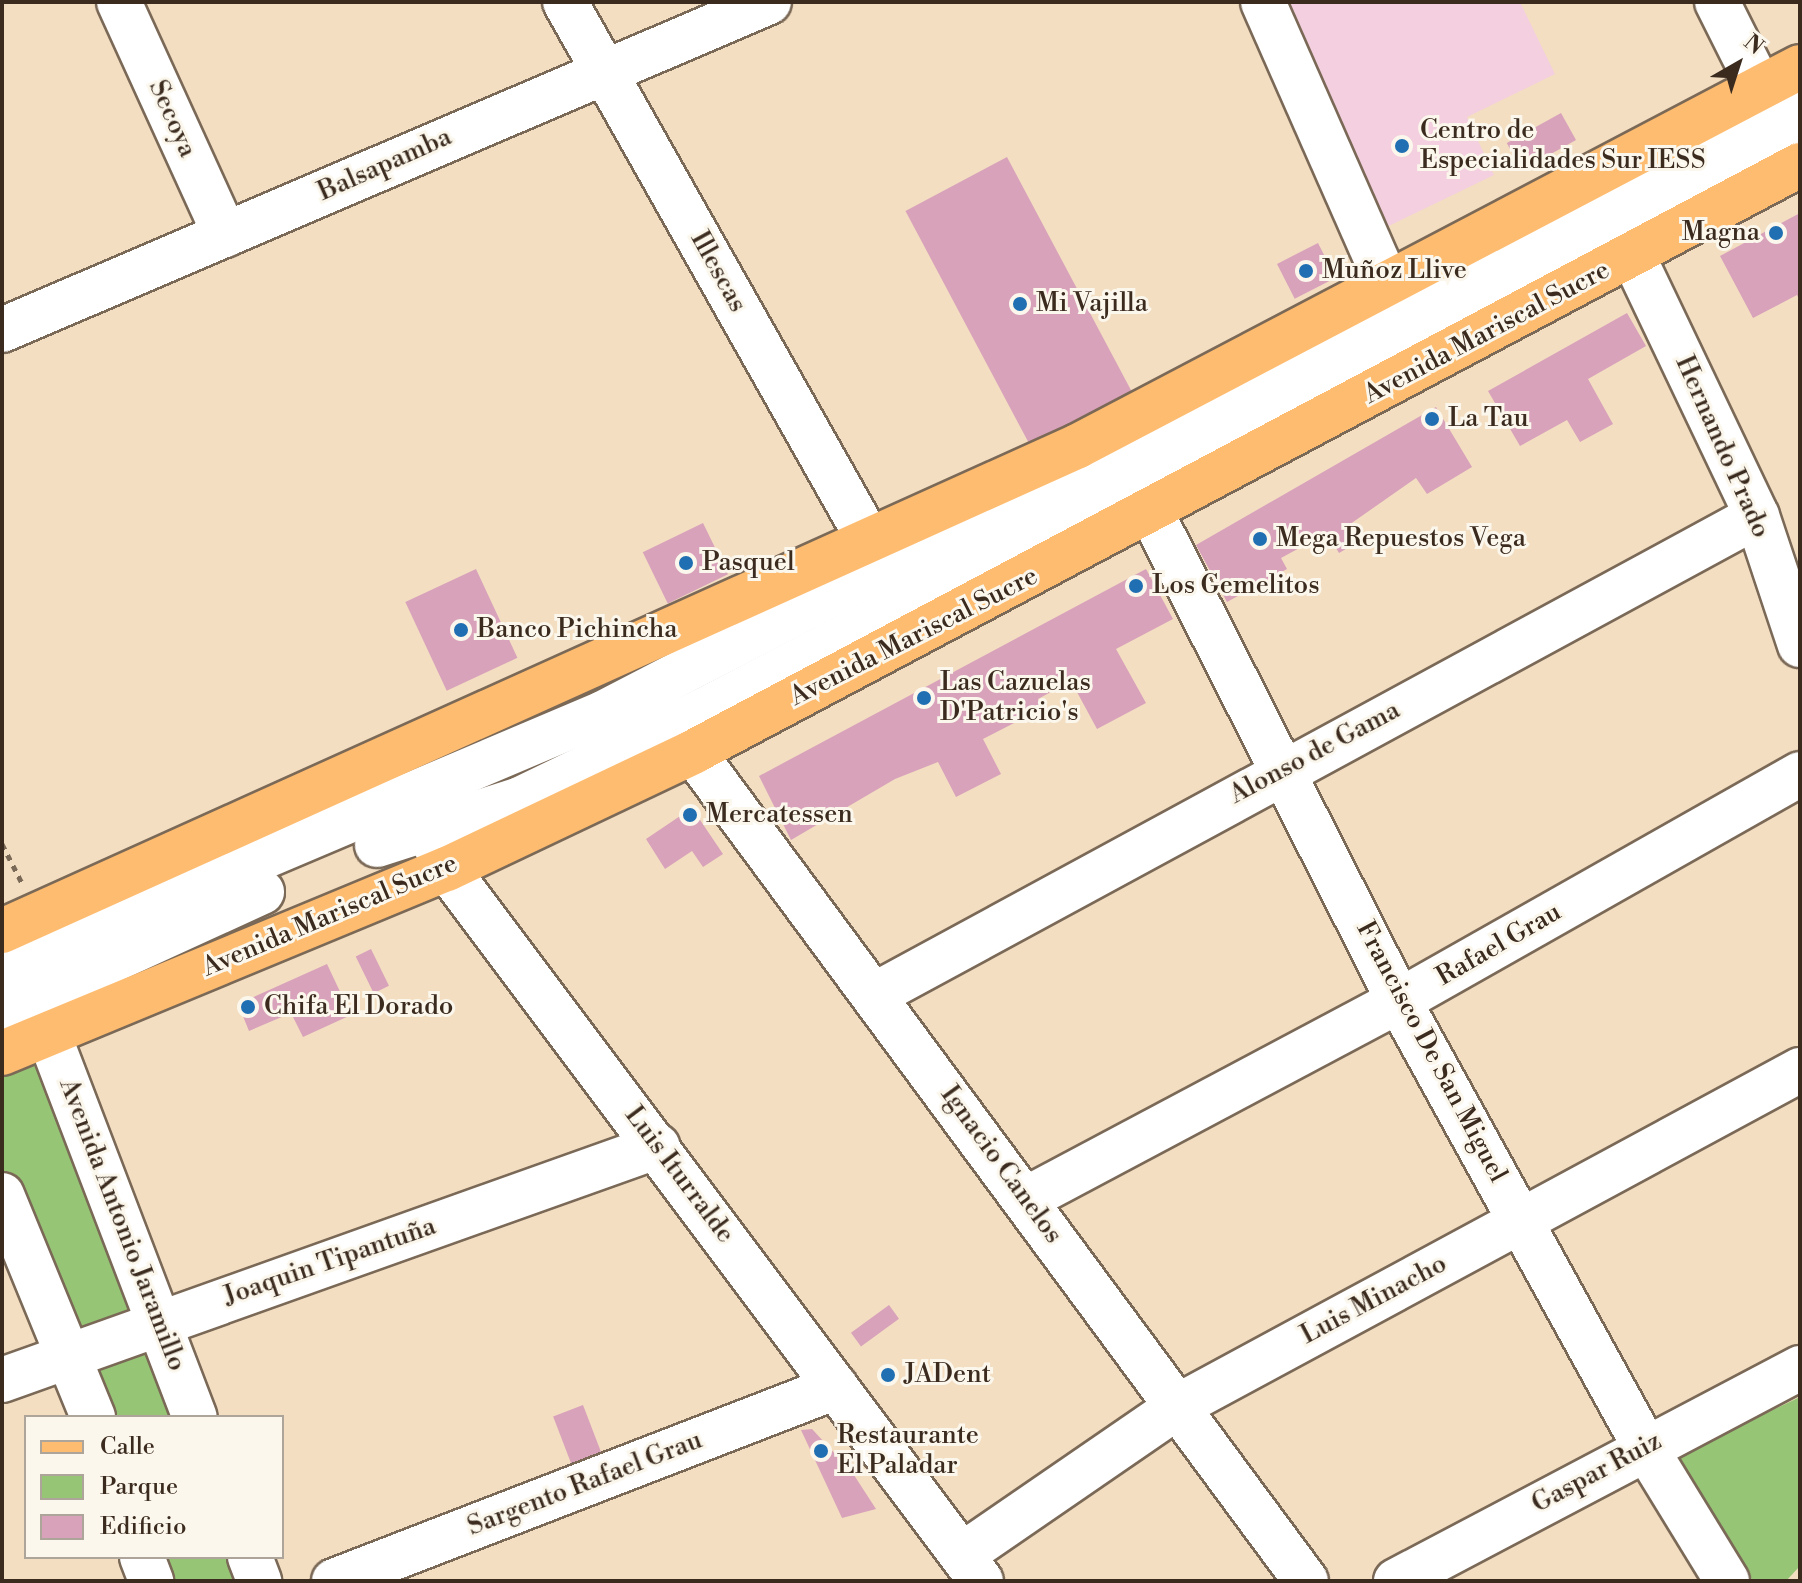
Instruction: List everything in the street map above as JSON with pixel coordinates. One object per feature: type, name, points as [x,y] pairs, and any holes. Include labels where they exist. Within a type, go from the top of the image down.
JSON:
[{"type":"main road","points":[[2,931],[394,760],[1078,446],[1388,285],[1780,90],[1800,67]]},
{"type":"main road","name":"Avenida Mariscal Sucre","points":[[2,1053],[447,869],[693,752],[1152,514],[1800,165]]},
{"type":"street","name":"Secoya","points":[[119,2],[225,235]]},
{"type":"street","name":"Illescas","points":[[565,2],[870,542]]},
{"type":"street","name":"Balsapamba","points":[[2,330],[604,68],[769,2]]},
{"type":"street","points":[[1263,2],[1388,285]]},
{"type":"street","points":[[2,1011],[293,878],[420,813],[1780,90],[1717,2]]},
{"type":"street","points":[[2,968],[420,813],[520,799],[702,711],[1800,139]]},
{"type":"street","name":"Hernando Prado","points":[[1632,254],[1757,516],[1800,645]]},
{"type":"street","name":"Francisco De San Miguel","points":[[1152,514],[1399,1001],[1523,1220],[1645,1447],[1727,1581]]},
{"type":"street","name":"Alonso de Gama","points":[[876,994],[1284,769],[1757,516]]},
{"type":"street","name":"Ignacio Canelos","points":[[693,752],[1180,1405],[1306,1581]]},
{"type":"street","name":"Luis Iturralde","points":[[394,760],[447,869],[658,1146],[971,1568]]},
{"type":"street","name":"Rafael Grau","points":[[1026,1199],[1399,1001],[1800,774]]},
{"type":"street","name":"Avenida Antonio Jaramillo","points":[[48,1033],[194,1415]]},
{"type":"street","name":"Luis Minacho","points":[[971,1568],[1180,1405],[1800,1070]]},
{"type":"street","name":"Joaquin Tipantuña","points":[[2,1380],[658,1146]]},
{"type":"street","points":[[2,1195],[71,1354],[92,1415]]},
{"type":"street","name":"Gaspar Ruiz","points":[[1396,1581],[1645,1447],[1800,1368]]},
{"type":"street","name":"Sargento Rafael Grau","points":[[334,1581],[836,1387]]},
{"type":"street","points":[[143,1559],[151,1581]]},
{"type":"street","points":[[251,1559],[259,1581]]},
{"type":"shaded area","name":"Centro de Especialidades Sur IESS","points":[[1254,2],[1520,2],[1555,74],[1467,117],[1494,175],[1368,236]]},
{"type":"green space","points":[[48,1033],[194,1415],[92,1415],[2,1195],[2,1053]]},
{"type":"green space","points":[[1800,1397],[1800,1566],[1786,1581],[1753,1581],[1671,1458]]},
{"type":"green space","points":[[143,1559],[251,1559],[259,1581],[151,1581]]},
{"type":"building","points":[[1561,113],[1576,140],[1522,170],[1507,143]]},
{"type":"building","name":"Mi Vajilla","points":[[1007,157],[1134,396],[1033,450],[905,211]]},
{"type":"building","points":[[1800,213],[1800,301],[1797,295],[1753,318],[1720,256]]},
{"type":"building","name":"Muñoz Llive","points":[[1318,243],[1336,278],[1295,299],[1277,264]]},
{"type":"building","points":[[1627,313],[1646,346],[1588,379],[1613,424],[1580,442],[1567,420],[1520,446],[1488,391]]},
{"type":"building","points":[[1436,407],[1472,467],[1427,494],[1416,478],[1346,527],[1356,543],[1339,553],[1327,533],[1281,558],[1287,569],[1227,602],[1196,545]]},
{"type":"building","name":"Pasquel","points":[[703,523],[728,574],[668,604],[643,552]]},
{"type":"building","name":"Banco Pichincha","points":[[476,569],[517,658],[447,691],[405,602]]},
{"type":"building","points":[[1146,569],[1173,619],[1116,649],[1146,703],[1097,729],[1071,681],[1038,699],[1041,709],[983,739],[1001,774],[956,797],[938,762],[895,779],[791,840],[759,776]]},
{"type":"building","points":[[692,808],[723,854],[703,867],[692,851],[665,869],[646,839]]},
{"type":"building","points":[[371,949],[389,986],[374,993],[356,956]]},
{"type":"building","points":[[327,964],[351,1015],[303,1037],[291,1013],[249,1031],[238,1004]]},
{"type":"building","points":[[889,1305],[899,1319],[861,1346],[851,1333]]},
{"type":"building","name":"JADent","points":[[890,1365],[898,1377],[886,1384],[878,1373]]},
{"type":"building","points":[[583,1405],[603,1458],[574,1470],[553,1416]]},
{"type":"building","points":[[812,1429],[852,1472],[876,1509],[842,1518],[801,1430]]},
{"type":"place","name":"Centro de Especialidades Sur IESS","points":[[1402,146]]},
{"type":"place","name":"Magna","points":[[1776,233]]},
{"type":"place","name":"Muñoz Llive","points":[[1306,271]]},
{"type":"place","name":"Mi Vajilla","points":[[1020,304]]},
{"type":"place","name":"La Tau","points":[[1432,419]]},
{"type":"place","name":"Mega Repuestos Vega","points":[[1260,539]]},
{"type":"place","name":"Pasquel","points":[[686,563]]},
{"type":"place","name":"Los Gemelitos","points":[[1136,586]]},
{"type":"place","name":"Banco Pichincha","points":[[461,630]]},
{"type":"place","name":"Las Cazuelas D'Patricio's","points":[[924,698]]},
{"type":"place","name":"Mercatessen","points":[[690,815]]},
{"type":"place","name":"Chifa El Dorado","points":[[248,1007]]},
{"type":"place","name":"JADent","points":[[888,1375]]},
{"type":"place","name":"Restaurante El Paladar","points":[[821,1451]]}]
